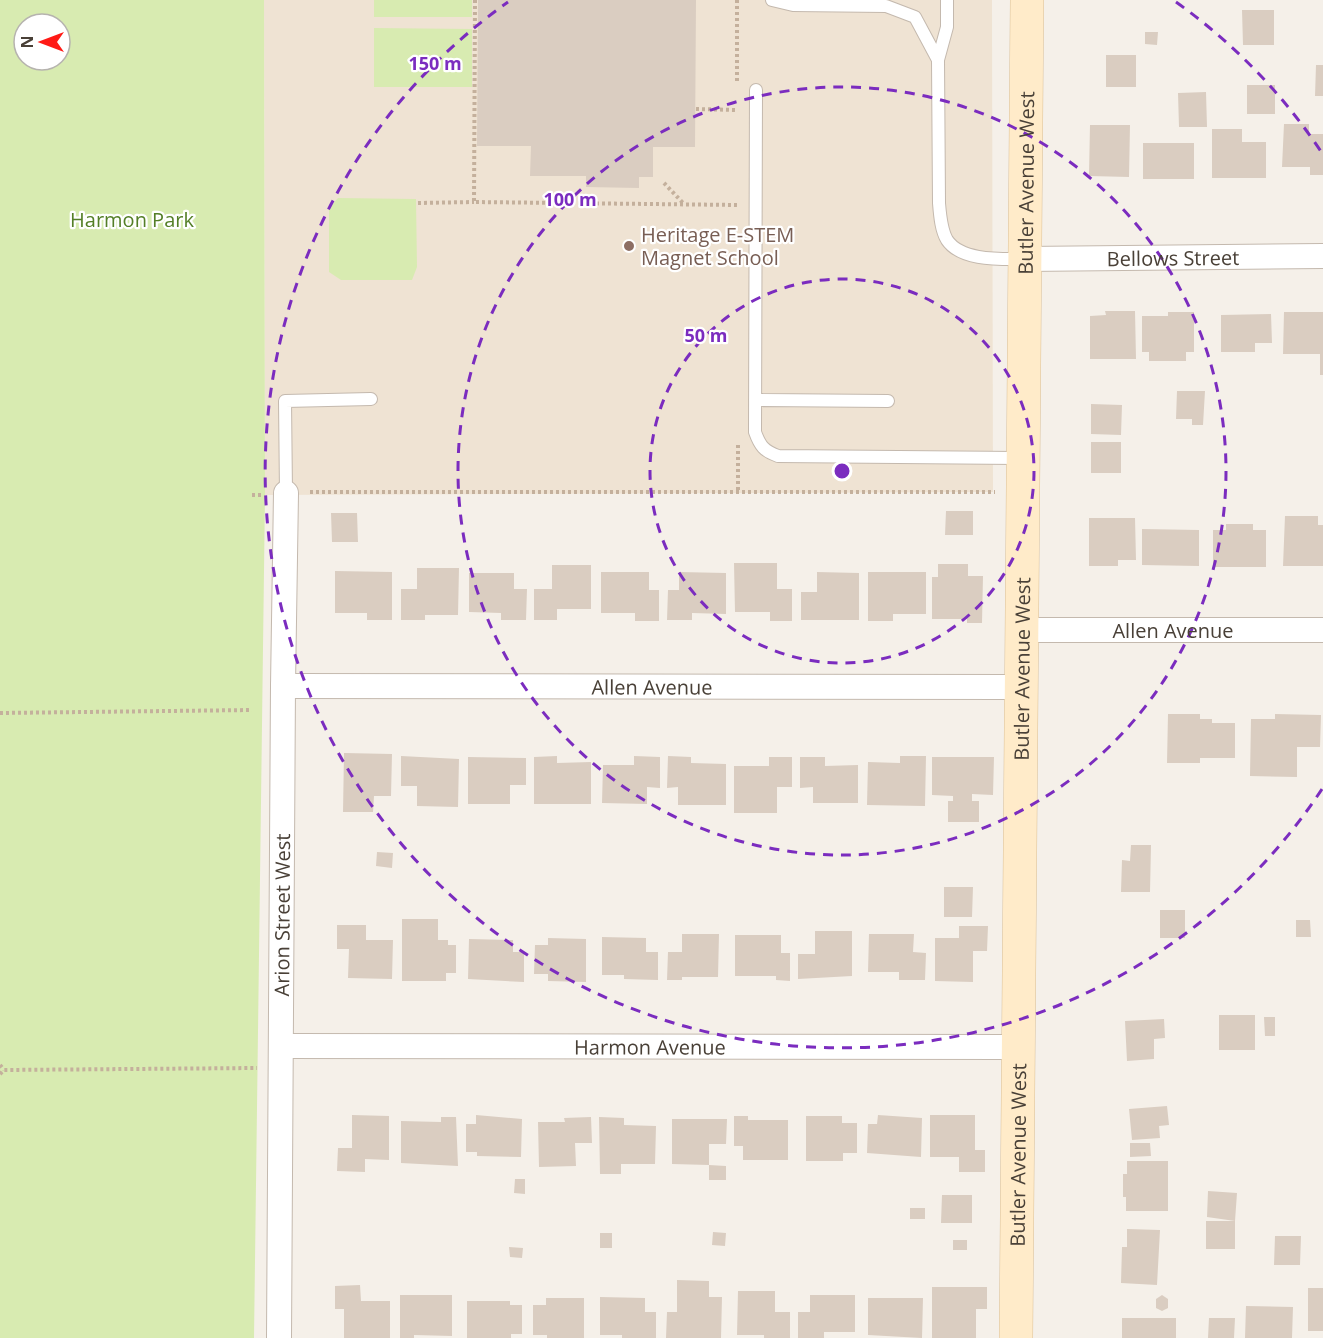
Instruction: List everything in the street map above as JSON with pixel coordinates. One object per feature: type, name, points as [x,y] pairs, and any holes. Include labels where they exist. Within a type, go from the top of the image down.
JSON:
[{"type":"street","name":"Butler Avenue West","points":[[1016,1338],[1026,0]]},
{"type":"street","name":"Bellows Street","points":[[1025,259],[1323,256]]},
{"type":"street","name":"Arion Street West","points":[[279,1338],[285,493]]},
{"type":"street","name":"Allen Avenue","points":[[1021,630],[1323,630]]},
{"type":"street","name":"Allen Avenue","points":[[283,686],[1021,687]]},
{"type":"street","name":"Harmon Avenue","points":[[281,1046],[1019,1047]]},
{"type":"lane","points":[[771,0],[793,5],[886,6],[915,17],[938,60]]},
{"type":"lane","points":[[947,0],[947,27],[938,60],[941,222],[947,240],[968,255],[1025,259]]},
{"type":"lane","points":[[756,90],[754,432],[759,443],[768,453],[778,456],[1023,459]]},
{"type":"lane","points":[[285,493],[285,400],[371,399]]},
{"type":"lane","points":[[755,400],[888,402]]},
{"type":"path","points":[[474,202],[475,0]]},
{"type":"path","points":[[696,109],[737,110]]},
{"type":"path","points":[[664,183],[684,205]]},
{"type":"path","points":[[418,203],[737,205]]},
{"type":"path","points":[[285,493],[998,492]]},
{"type":"path","points":[[0,713],[252,711]]},
{"type":"path","points":[[0,1065],[2,1072],[257,1068]]},
{"type":"shaded area","name":"Heritage E-STEM Magnet School","points":[[264,0],[992,0],[993,492],[265,495]]},
{"type":"green space","name":"Harmon Park","points":[[0,0],[264,0],[265,495],[254,1338],[0,1338]]},
{"type":"green space","points":[[374,0],[472,0],[472,17],[374,17]]},
{"type":"green space","points":[[374,28],[472,29],[472,87],[374,87]]},
{"type":"green space","points":[[338,198],[416,199],[417,267],[412,280],[341,280],[329,272],[329,208]]},
{"type":"building","points":[[478,0],[696,0],[695,147],[653,147],[653,177],[639,177],[639,188],[586,187],[586,176],[530,176],[531,146],[477,146]]},
{"type":"building","points":[[1242,10],[1274,10],[1274,45],[1243,45]]},
{"type":"building","points":[[1145,32],[1158,32],[1157,45],[1145,44]]},
{"type":"building","points":[[1106,55],[1136,55],[1136,87],[1106,87]]},
{"type":"building","points":[[1316,65],[1323,65],[1323,96],[1315,96]]},
{"type":"building","points":[[1247,85],[1275,85],[1275,114],[1247,114]]},
{"type":"building","points":[[1206,92],[1207,127],[1179,127],[1178,93]]},
{"type":"building","points":[[1284,124],[1309,124],[1309,134],[1323,134],[1323,175],[1310,175],[1310,167],[1282,167]]},
{"type":"building","points":[[1090,125],[1130,125],[1129,177],[1089,176]]},
{"type":"building","points":[[1212,129],[1242,129],[1242,142],[1266,142],[1266,178],[1212,178]]},
{"type":"building","points":[[1143,143],[1194,143],[1194,179],[1143,179]]},
{"type":"building","points":[[1105,311],[1135,311],[1136,359],[1090,359],[1090,316],[1106,315]]},
{"type":"building","points":[[1168,312],[1194,312],[1194,352],[1186,352],[1186,361],[1149,361],[1149,352],[1142,352],[1142,316],[1168,316]]},
{"type":"building","points":[[1284,312],[1323,312],[1323,375],[1320,375],[1320,354],[1283,354]]},
{"type":"building","points":[[1271,314],[1272,343],[1255,343],[1255,352],[1221,352],[1221,315]]},
{"type":"building","points":[[1177,391],[1205,391],[1203,425],[1192,425],[1192,419],[1176,419]]},
{"type":"building","points":[[1091,404],[1122,405],[1121,435],[1091,434]]},
{"type":"building","points":[[1091,442],[1121,442],[1121,473],[1091,473]]},
{"type":"building","points":[[946,511],[973,511],[973,535],[945,535]]},
{"type":"building","points":[[331,513],[357,513],[358,542],[332,542]]},
{"type":"building","points":[[1285,516],[1318,516],[1318,525],[1323,525],[1323,566],[1283,566]]},
{"type":"building","points":[[1089,518],[1135,518],[1136,560],[1118,560],[1118,566],[1089,566]]},
{"type":"building","points":[[1226,524],[1253,524],[1253,530],[1266,530],[1266,567],[1213,567],[1213,530],[1226,530]]},
{"type":"building","points":[[1142,529],[1199,530],[1199,566],[1142,565]]},
{"type":"building","points":[[734,563],[777,563],[777,589],[792,589],[792,621],[770,621],[770,612],[735,612]]},
{"type":"building","points":[[938,564],[968,564],[968,576],[983,576],[982,623],[967,623],[967,619],[932,619],[932,577],[938,577]]},
{"type":"building","points":[[552,565],[591,565],[591,609],[557,609],[557,620],[534,620],[534,589],[552,589]]},
{"type":"building","points":[[417,568],[459,568],[458,615],[425,615],[425,620],[401,620],[401,589],[417,589]]},
{"type":"building","points":[[335,571],[392,572],[392,620],[367,620],[367,613],[335,613]]},
{"type":"building","points":[[601,572],[649,572],[649,590],[659,590],[659,621],[635,621],[635,613],[601,613]]},
{"type":"building","points":[[679,572],[726,573],[726,614],[692,613],[692,620],[667,620],[668,590],[679,590]]},
{"type":"building","points":[[817,572],[859,573],[859,620],[801,620],[801,592],[817,592]]},
{"type":"building","points":[[868,572],[926,572],[926,614],[893,614],[893,621],[868,621]]},
{"type":"building","points":[[469,573],[514,573],[514,589],[527,589],[526,620],[501,620],[501,613],[469,612]]},
{"type":"building","points":[[1168,714],[1200,714],[1200,719],[1212,719],[1212,723],[1235,723],[1235,758],[1200,758],[1200,763],[1167,763]]},
{"type":"building","points":[[1275,714],[1321,715],[1320,747],[1297,747],[1297,777],[1250,776],[1251,719],[1275,719]]},
{"type":"building","points":[[344,753],[392,754],[391,796],[374,796],[373,812],[343,812]]},
{"type":"building","points":[[401,756],[459,759],[458,807],[417,806],[417,786],[401,786]]},
{"type":"building","points":[[557,756],[557,763],[591,762],[591,804],[534,804],[534,757]]},
{"type":"building","points":[[634,756],[660,757],[660,788],[647,787],[647,804],[602,803],[603,765],[634,765]]},
{"type":"building","points":[[668,756],[691,757],[691,763],[726,764],[726,805],[678,805],[678,787],[667,788]]},
{"type":"building","points":[[900,756],[926,756],[925,806],[867,805],[868,762],[900,763]]},
{"type":"building","points":[[468,757],[526,758],[526,785],[510,785],[510,804],[468,804]]},
{"type":"building","points":[[769,757],[792,757],[792,787],[777,787],[777,813],[734,813],[734,766],[769,766]]},
{"type":"building","points":[[800,757],[825,757],[825,766],[858,765],[858,803],[813,803],[813,787],[800,788]]},
{"type":"building","points":[[932,757],[994,757],[993,795],[972,794],[972,801],[979,801],[979,822],[948,822],[948,801],[953,801],[953,796],[932,795]]},
{"type":"building","points":[[1131,845],[1151,845],[1150,892],[1121,892],[1122,860],[1130,861]]},
{"type":"building","points":[[377,852],[393,853],[392,868],[376,866]]},
{"type":"building","points":[[944,887],[973,887],[972,917],[944,917]]},
{"type":"building","points":[[1160,910],[1185,910],[1185,938],[1160,938]]},
{"type":"building","points":[[402,919],[438,919],[438,940],[448,940],[448,945],[456,945],[456,973],[446,973],[446,981],[402,981]]},
{"type":"building","points":[[1296,920],[1310,920],[1311,937],[1296,937]]},
{"type":"building","points":[[337,925],[366,925],[366,940],[393,940],[392,979],[348,978],[349,949],[337,949]]},
{"type":"building","points":[[959,926],[988,926],[987,951],[973,951],[973,982],[935,981],[935,938],[959,938]]},
{"type":"building","points":[[815,931],[852,931],[852,976],[798,979],[798,954],[815,954]]},
{"type":"building","points":[[682,934],[719,934],[718,977],[682,977],[682,980],[667,980],[668,952],[682,952]]},
{"type":"building","points":[[869,934],[914,934],[913,952],[926,953],[925,980],[899,980],[899,972],[868,972]]},
{"type":"building","points":[[735,935],[781,935],[781,953],[790,953],[790,981],[776,980],[776,976],[735,976]]},
{"type":"building","points":[[602,937],[646,938],[646,952],[658,952],[658,980],[624,979],[624,975],[602,975]]},
{"type":"building","points":[[548,938],[586,939],[586,982],[548,981],[548,974],[534,974],[535,945],[548,945]]},
{"type":"building","points":[[469,939],[513,940],[513,952],[524,952],[524,982],[468,979]]},
{"type":"building","points":[[1219,1015],[1255,1015],[1255,1050],[1219,1050]]},
{"type":"building","points":[[1264,1017],[1275,1017],[1275,1036],[1265,1036]]},
{"type":"building","points":[[1164,1019],[1165,1038],[1154,1039],[1154,1059],[1127,1061],[1125,1021]]},
{"type":"building","points":[[1167,1106],[1169,1125],[1159,1126],[1160,1138],[1132,1140],[1129,1109]]},
{"type":"building","points":[[352,1115],[389,1116],[389,1160],[365,1159],[365,1172],[337,1171],[338,1148],[352,1148]]},
{"type":"building","points":[[476,1115],[522,1119],[521,1157],[477,1156],[477,1152],[466,1152],[466,1124],[476,1124]]},
{"type":"building","points":[[878,1115],[922,1118],[921,1157],[867,1153],[868,1124],[877,1124]]},
{"type":"building","points":[[930,1115],[975,1115],[975,1150],[985,1150],[985,1172],[959,1172],[959,1157],[930,1157]]},
{"type":"building","points":[[734,1116],[748,1116],[748,1120],[788,1120],[788,1160],[743,1160],[743,1146],[734,1146]]},
{"type":"building","points":[[806,1116],[842,1116],[842,1123],[857,1123],[857,1153],[843,1153],[843,1161],[806,1161]]},
{"type":"building","points":[[441,1117],[456,1117],[458,1166],[401,1163],[401,1121],[441,1122]]},
{"type":"building","points":[[591,1117],[592,1143],[575,1143],[576,1166],[539,1167],[538,1122],[565,1122],[564,1118]]},
{"type":"building","points":[[599,1117],[624,1118],[624,1125],[656,1126],[655,1164],[621,1164],[621,1174],[600,1174]]},
{"type":"building","points":[[672,1119],[727,1119],[726,1144],[709,1144],[709,1165],[672,1164]]},
{"type":"building","points":[[1130,1143],[1150,1143],[1151,1156],[1130,1157]]},
{"type":"building","points":[[1127,1161],[1168,1161],[1168,1211],[1126,1211],[1126,1197],[1123,1197],[1123,1174],[1127,1174]]},
{"type":"building","points":[[709,1165],[726,1166],[726,1180],[709,1180]]},
{"type":"building","points":[[515,1179],[525,1179],[525,1194],[514,1193]]},
{"type":"building","points":[[1208,1191],[1237,1193],[1235,1221],[1207,1217]]},
{"type":"building","points":[[942,1195],[972,1195],[972,1223],[941,1223]]},
{"type":"building","points":[[910,1208],[925,1208],[925,1219],[910,1219]]},
{"type":"building","points":[[1206,1221],[1235,1221],[1235,1249],[1206,1249]]},
{"type":"building","points":[[1127,1229],[1160,1230],[1157,1285],[1121,1283],[1122,1247],[1127,1247]]},
{"type":"building","points":[[713,1232],[726,1233],[725,1246],[712,1245]]},
{"type":"building","points":[[600,1233],[612,1233],[612,1248],[600,1248]]},
{"type":"building","points":[[1275,1236],[1301,1236],[1300,1265],[1274,1265]]},
{"type":"building","points":[[953,1240],[967,1240],[967,1250],[953,1250]]},
{"type":"building","points":[[509,1247],[523,1248],[522,1258],[510,1257]]},
{"type":"building","points":[[677,1280],[709,1281],[709,1297],[722,1297],[721,1338],[666,1338],[667,1312],[677,1312]]},
{"type":"building","points":[[360,1285],[361,1301],[390,1301],[390,1338],[344,1338],[344,1309],[335,1309],[335,1286]]},
{"type":"building","points":[[932,1287],[987,1287],[987,1309],[976,1309],[976,1338],[932,1338]]},
{"type":"building","points":[[1308,1288],[1323,1288],[1323,1331],[1308,1331]]},
{"type":"building","points":[[738,1291],[775,1291],[775,1312],[790,1312],[790,1338],[737,1335]]},
{"type":"building","points":[[400,1295],[452,1295],[452,1336],[414,1335],[414,1338],[400,1338]]},
{"type":"building","points":[[810,1295],[855,1295],[855,1332],[824,1332],[824,1338],[798,1338],[798,1312],[810,1312]]},
{"type":"building","points":[[1162,1295],[1168,1299],[1168,1308],[1162,1311],[1156,1308],[1156,1299]]},
{"type":"building","points":[[600,1297],[645,1298],[645,1312],[656,1312],[656,1338],[622,1338],[622,1335],[600,1335]]},
{"type":"building","points":[[546,1298],[584,1298],[584,1338],[547,1338],[547,1335],[533,1335],[533,1305],[546,1305]]},
{"type":"building","points":[[868,1298],[923,1298],[922,1338],[868,1335]]},
{"type":"building","points":[[467,1301],[510,1301],[510,1305],[522,1305],[522,1334],[511,1334],[511,1338],[467,1338]]},
{"type":"building","points":[[1246,1306],[1293,1307],[1292,1338],[1245,1338]]},
{"type":"building","points":[[1122,1318],[1176,1318],[1176,1338],[1122,1338]]},
{"type":"building","points":[[1209,1318],[1235,1318],[1234,1338],[1208,1338]]},
{"type":"place","name":"Heritage E-STEM Magnet School","points":[[629,246]]}]
